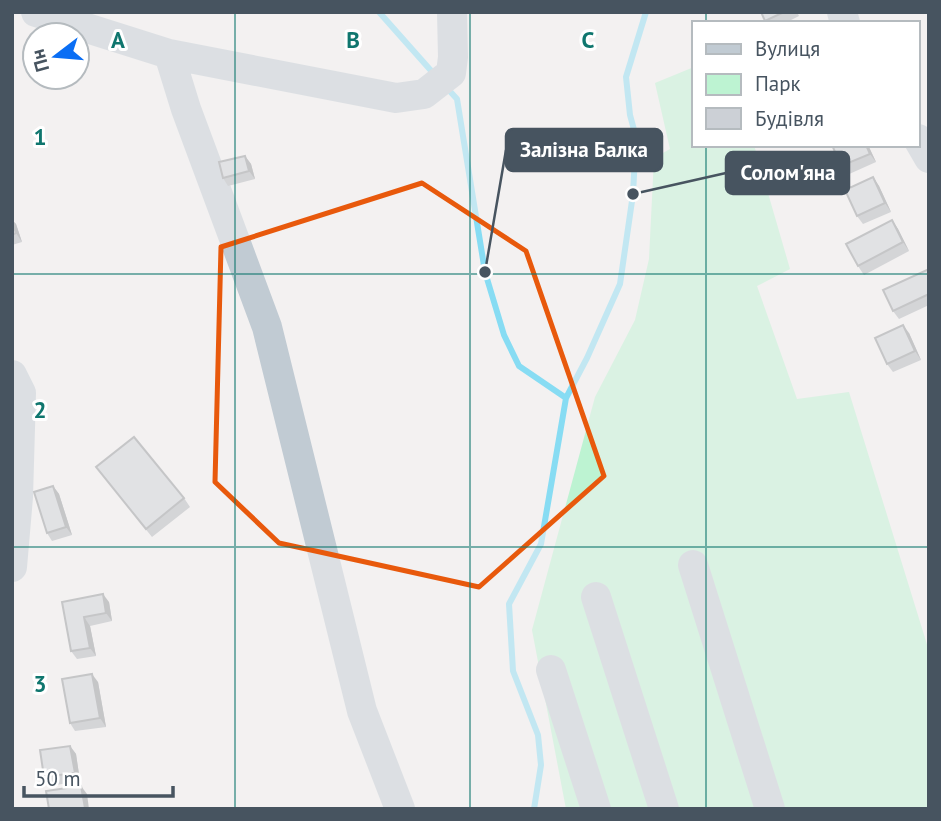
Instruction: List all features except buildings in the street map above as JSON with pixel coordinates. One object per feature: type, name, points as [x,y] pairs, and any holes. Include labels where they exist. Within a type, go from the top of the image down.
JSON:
[{"type":"street","points":[[36,12],[169,54],[396,98],[415,96],[441,82],[453,57],[452,12]]},
{"type":"street","points":[[169,54],[186,109],[267,327],[362,711],[400,809]]},
{"type":"street","points":[[920,142],[929,158]]},
{"type":"street","points":[[12,375],[21,393],[18,497],[12,567]]},
{"type":"street","points":[[693,565],[770,809]]},
{"type":"street","points":[[596,597],[664,809]]},
{"type":"street","points":[[551,670],[596,809]]},
{"type":"highlighted area","points":[[422,183],[526,251],[604,476],[479,587],[279,543],[215,482],[221,247]]},
{"type":"green space","points":[[692,68],[692,147],[755,147],[790,269],[757,286],[797,399],[849,392],[929,651],[929,809],[566,809],[532,630],[595,397],[635,320],[649,259],[654,158],[670,149],[655,83]]},
{"type":"waterway","points":[[379,12],[434,74]]},
{"type":"waterway","points":[[534,809],[541,765],[538,735],[513,671],[509,604],[541,544],[566,398],[620,284],[633,194],[636,137],[630,115],[626,77],[646,12]]},
{"type":"waterway","points":[[446,87],[457,99],[485,272],[504,335],[519,366],[566,398]]},
{"type":"place","name":"Солом'яна","points":[[633,194]]},
{"type":"place","name":"Залізна Балка","points":[[485,272]]}]
